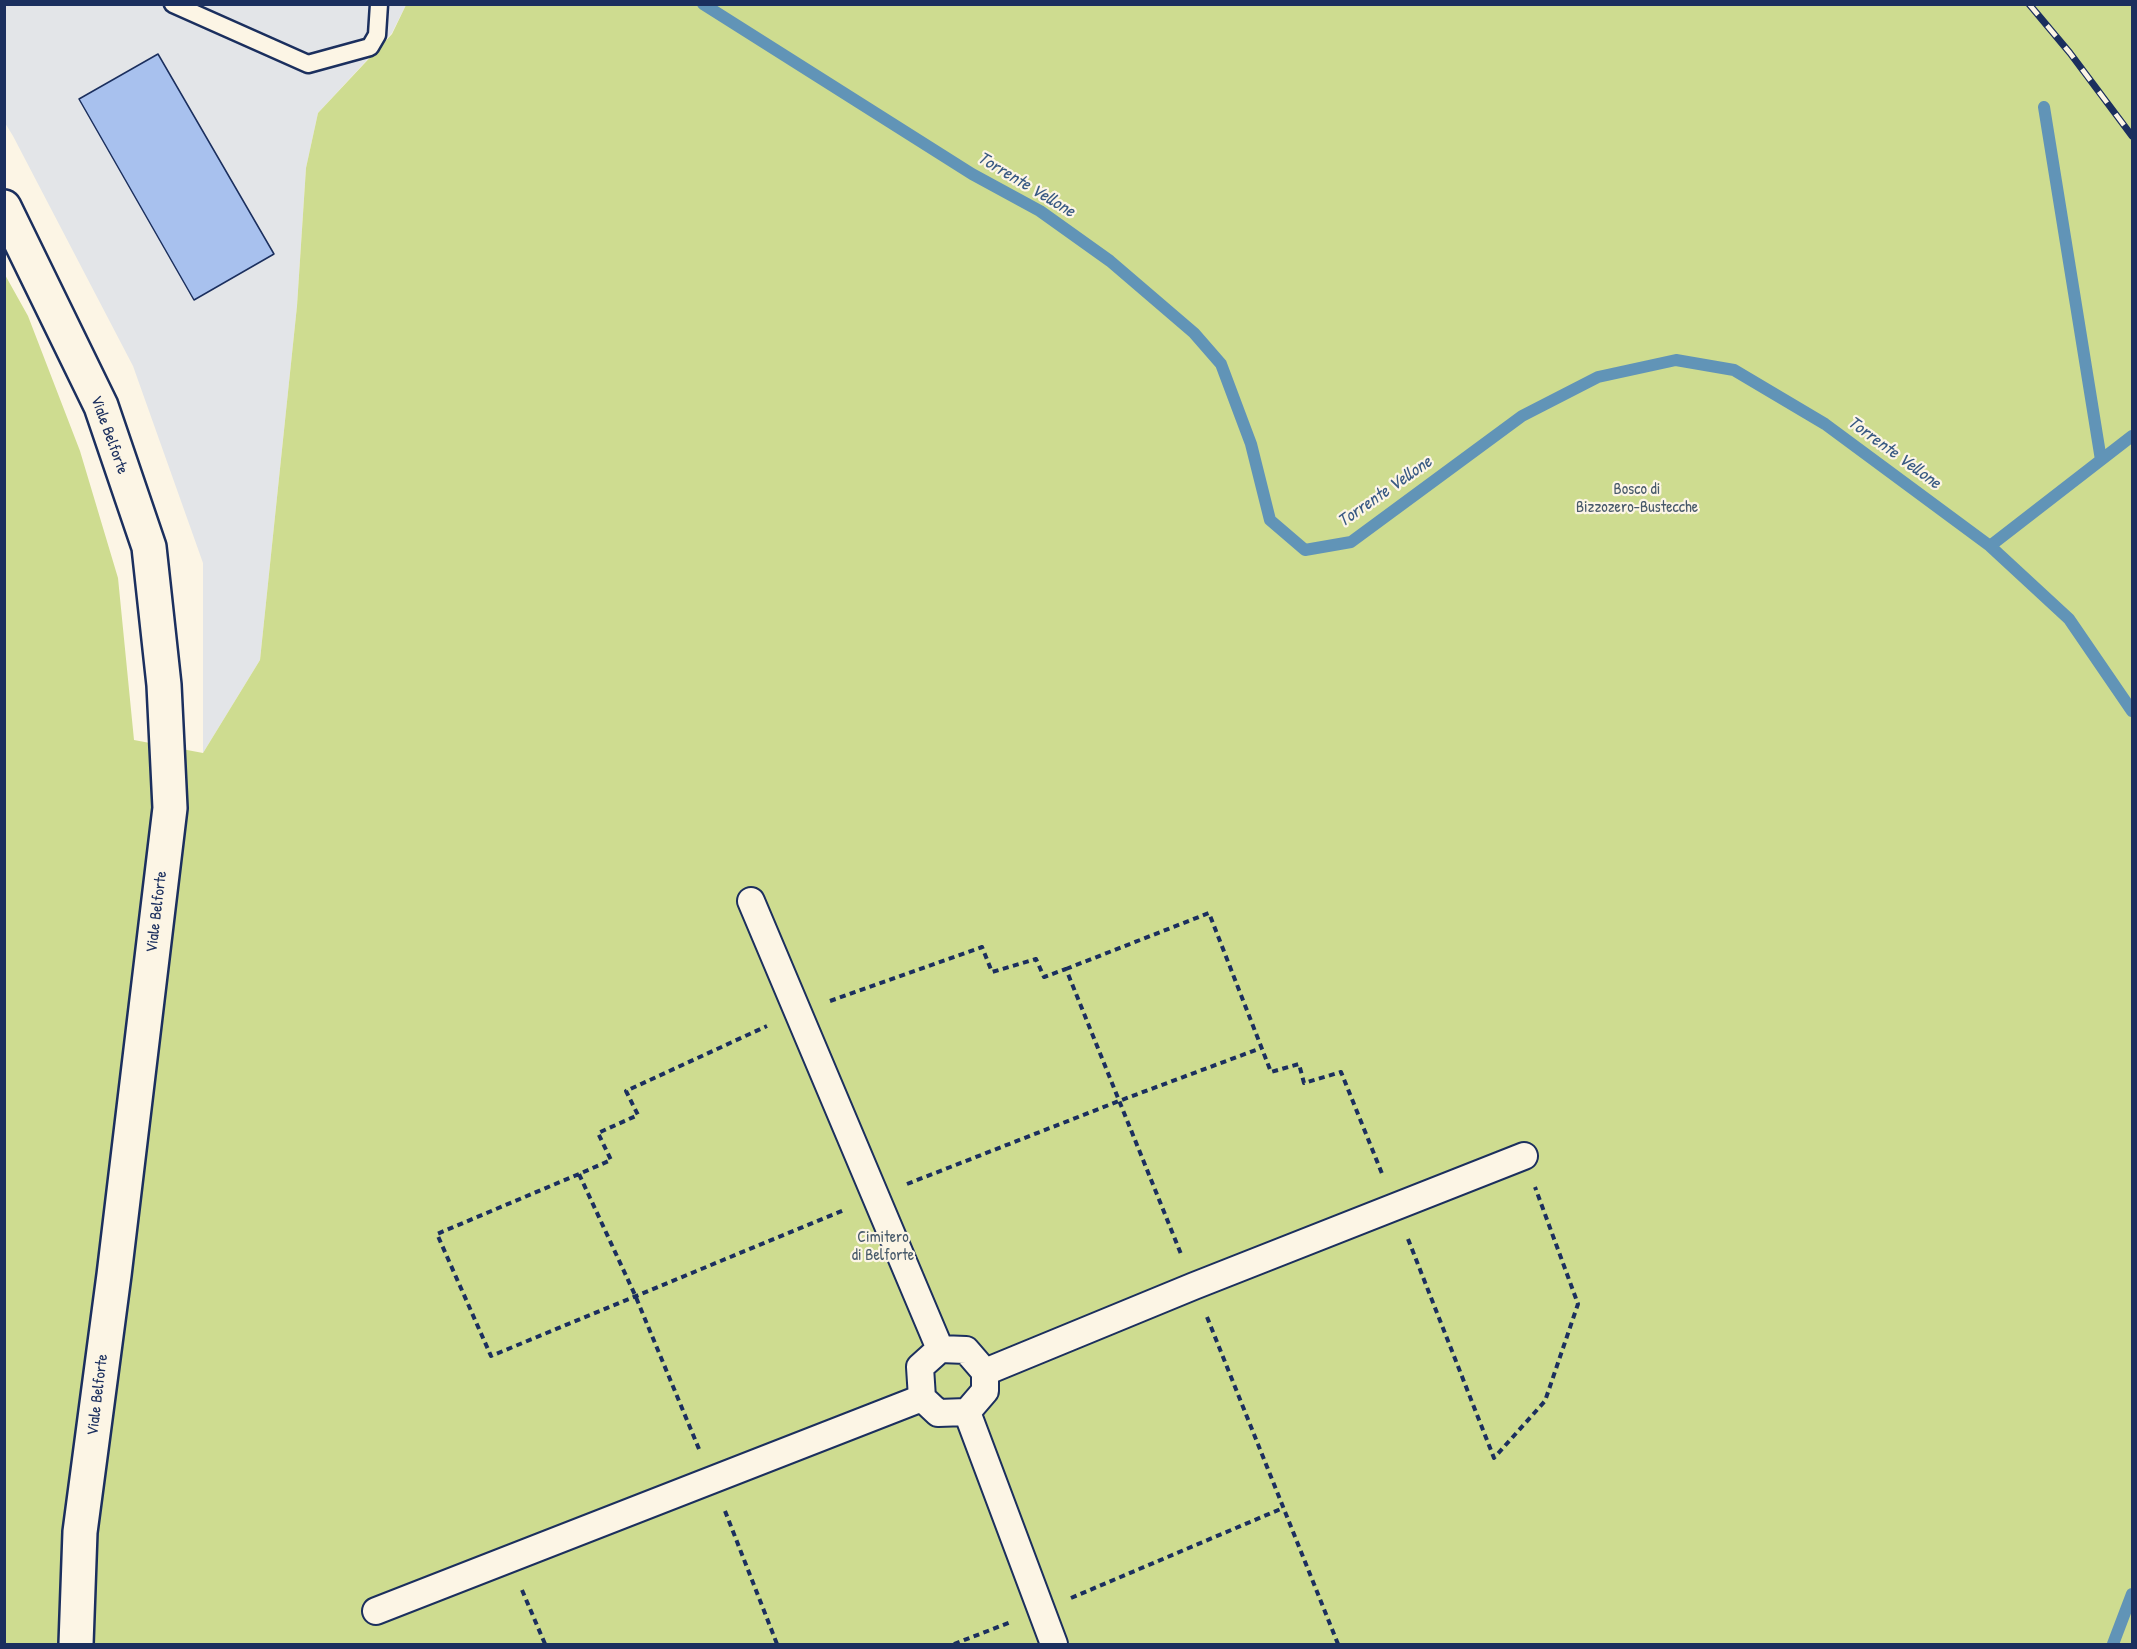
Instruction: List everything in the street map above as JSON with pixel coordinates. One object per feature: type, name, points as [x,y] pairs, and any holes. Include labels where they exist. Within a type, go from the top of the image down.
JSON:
[{"type":"main road","name":"Viale Belforte","points":[[4,207],[12,218],[101,406],[149,547],[165,696],[170,808],[80,1533],[76,1644]]},
{"type":"street","points":[[751,901],[940,1349]]},
{"type":"street","points":[[985,1372],[1524,1156]]},
{"type":"street","points":[[940,1349],[966,1350],[985,1372],[985,1390],[967,1412],[938,1413],[922,1398],[920,1367],[940,1349]]},
{"type":"street","points":[[376,1611],[922,1398]]},
{"type":"street","points":[[967,1412],[1054,1644]]},
{"type":"lane","points":[[173,4],[308,64],[370,47],[377,35],[379,4]]},
{"type":"path","points":[[1066,969],[1209,913],[1271,1072],[1299,1064],[1304,1083],[1341,1072],[1494,1458],[1545,1401],[1578,1304],[1524,1156]]},
{"type":"path","points":[[579,1174],[436,1234],[490,1356],[875,1197],[1261,1048]]},
{"type":"path","points":[[954,1644],[1041,1610],[1283,1508]]},
{"type":"path","points":[[509,1559],[545,1644]]},
{"type":"shaded area","points":[[4,5],[406,5],[392,33],[318,113],[306,168],[297,306],[260,660],[203,753],[203,563],[133,366],[5,123]]},
{"type":"green space","name":"Bosco di Bizzozero-Bustecche","points":[[406,5],[2132,5],[2132,1644],[5,1644],[4,273],[28,316],[80,451],[118,578],[134,740],[203,753],[260,660],[297,306],[306,168],[318,113],[392,34]]},
{"type":"building","points":[[158,54],[274,254],[194,300],[79,99]]},
{"type":"waterway","name":"Torrente Vellone","points":[[703,4],[972,174],[1040,211],[1110,261],[1194,333],[1221,364],[1251,444],[1270,520],[1305,550],[1351,542],[1522,416],[1598,377],[1676,360],[1734,370],[1825,424],[1990,546],[2069,619],[2132,711]]},
{"type":"waterway","points":[[2044,107],[2101,460]]},
{"type":"waterway","points":[[1990,546],[2132,436]]},
{"type":"waterway","name":"Torrente Vellone","points":[[2113,1644],[2132,1594]]},
{"type":"railway","points":[[2029,4],[2070,53],[2132,136]]},
{"type":"park label","name":"Cimitero di Belforte","points":[[883,1247]]}]
